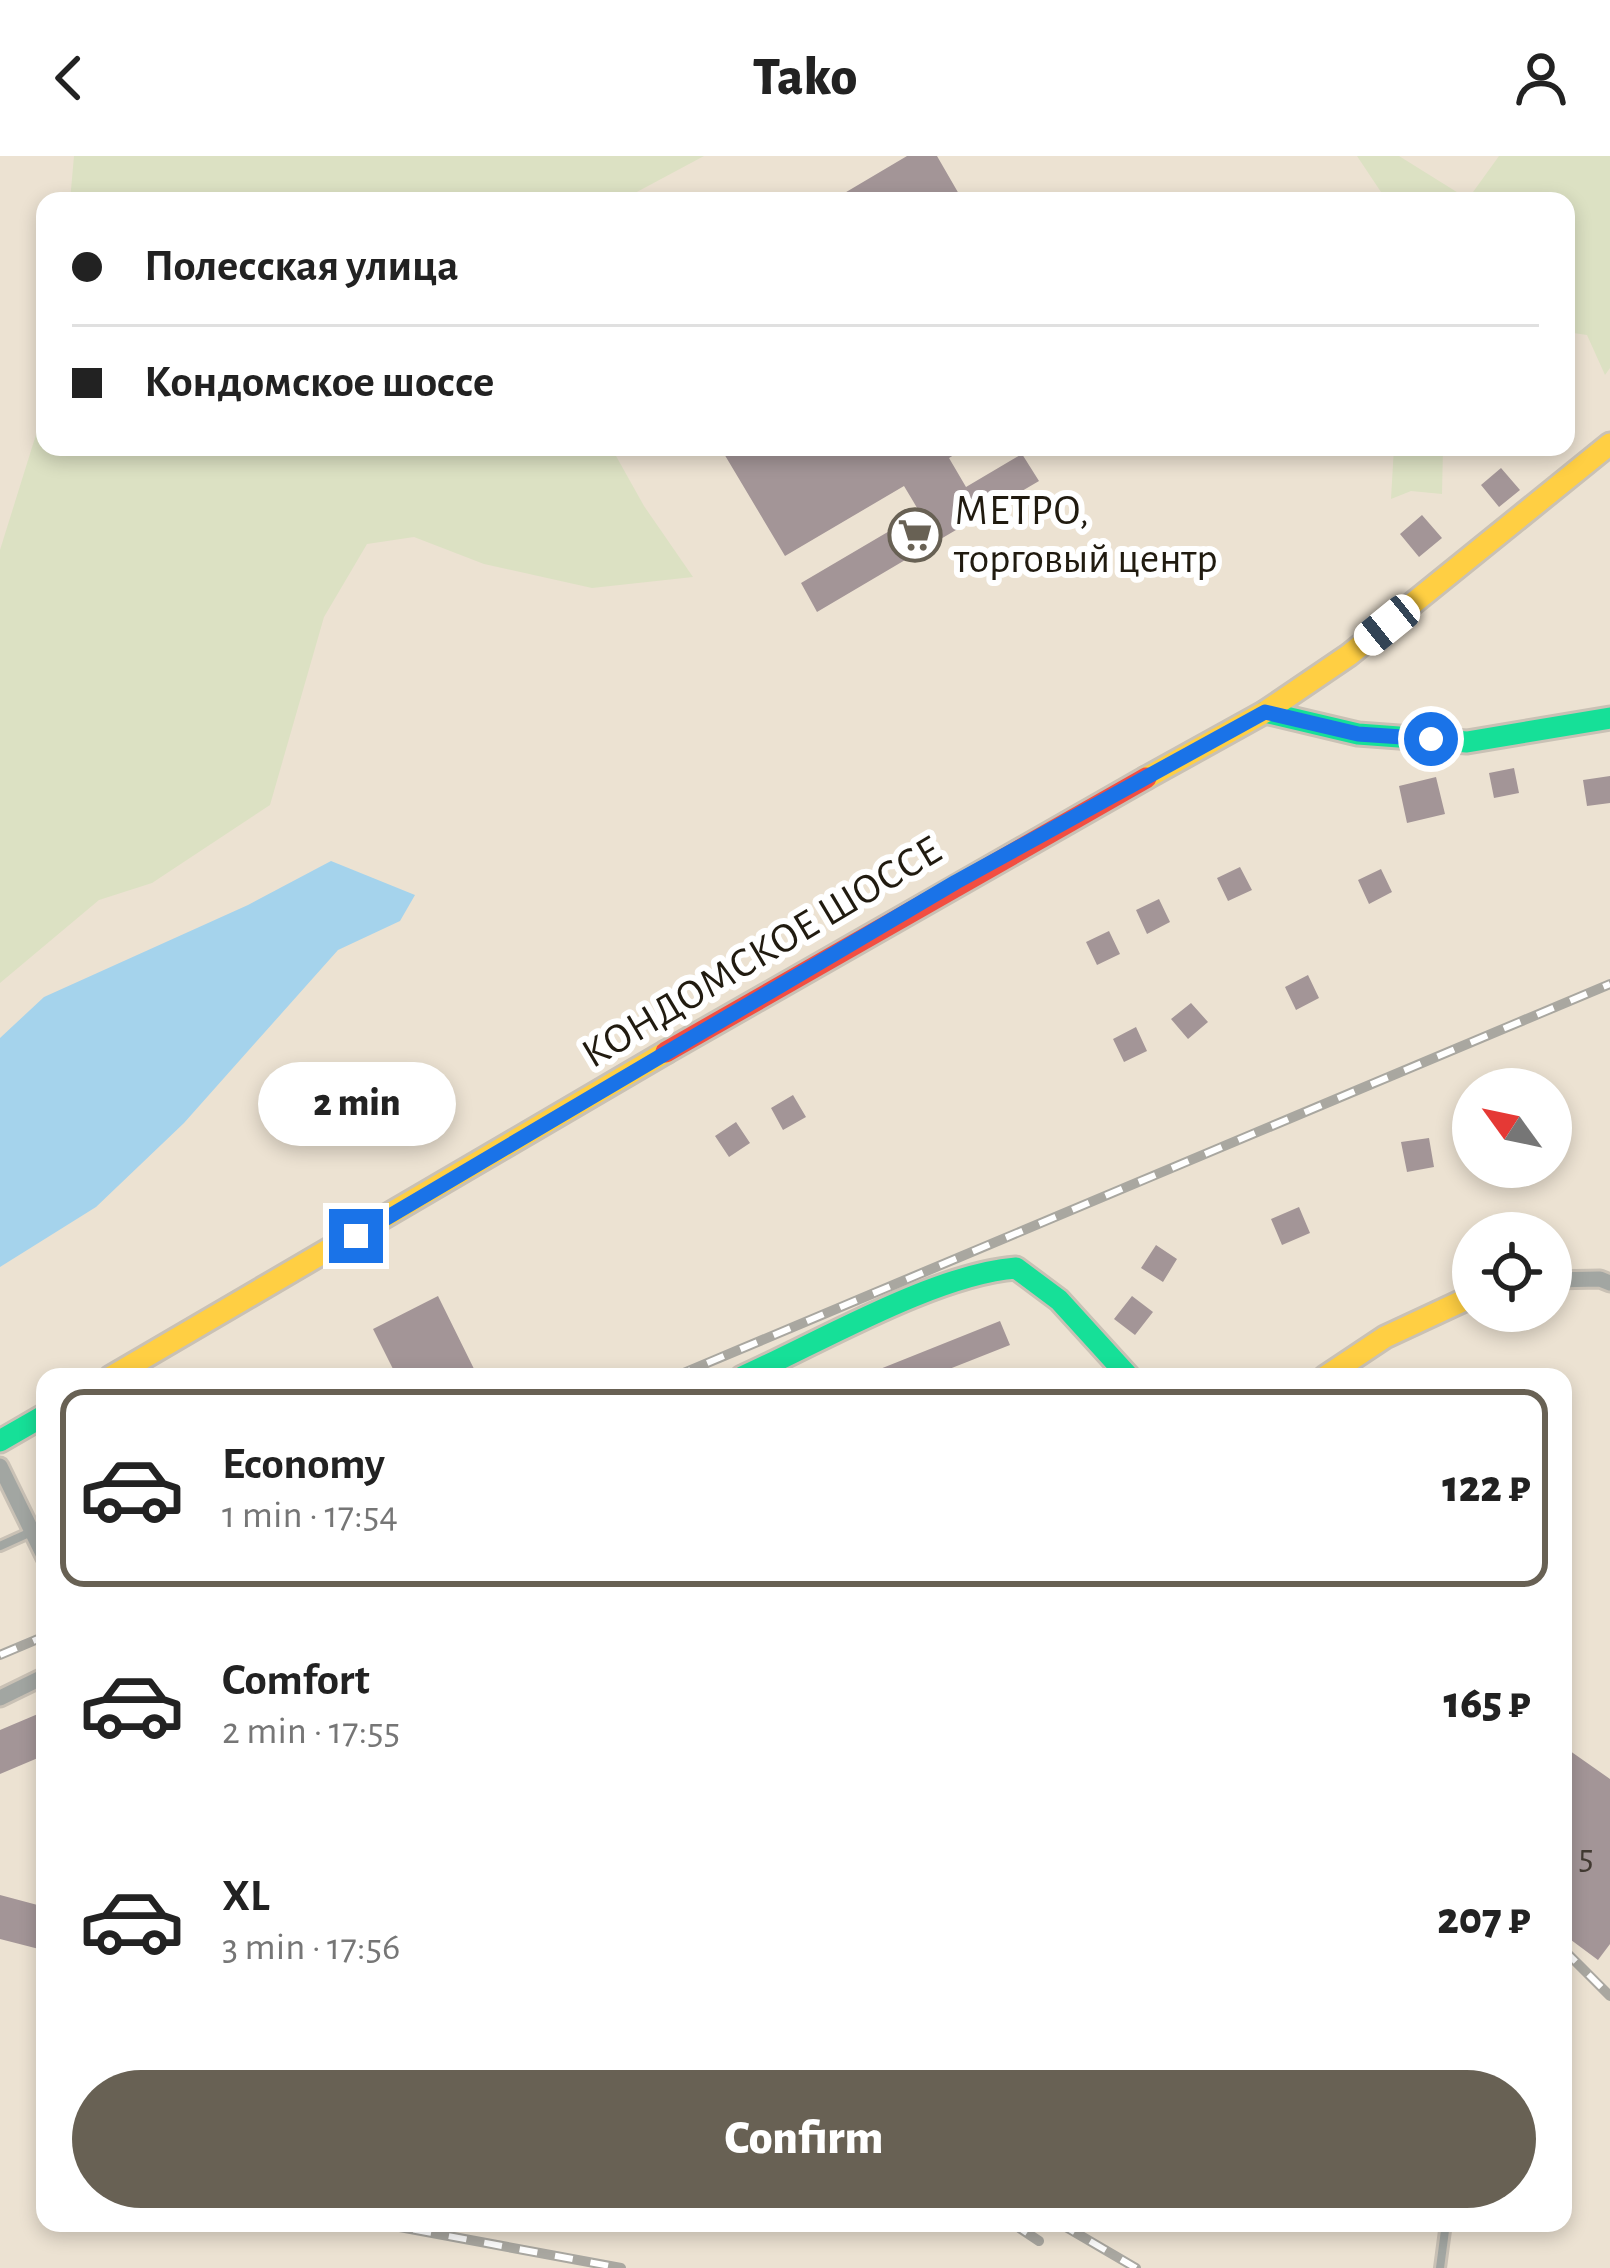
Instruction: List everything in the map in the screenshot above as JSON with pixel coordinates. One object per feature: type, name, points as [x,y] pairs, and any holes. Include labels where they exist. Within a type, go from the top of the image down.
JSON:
[{"type":"street","name":"КОНДОМСКОЕ ШОССЕ","points":[[126,1368],[956,882],[1265,712],[1349,655],[1610,444]]},
{"type":"street","points":[[1265,712],[1358,734],[1467,742],[1610,718]]},
{"type":"street","points":[[762,1368],[966,1278],[1007,1267],[1030,1275],[1121,1368]]},
{"type":"street","points":[[1572,1280],[1610,1283]]},
{"type":"street","points":[[1338,1368],[1385,1337],[1452,1307]]},
{"type":"street","points":[[0,1441],[36,1420]]},
{"type":"street","points":[[0,1466],[36,1540]]},
{"type":"street","points":[[0,1698],[36,1680]]},
{"type":"lane","points":[[0,1546],[32,1532]]},
{"type":"lane","points":[[1440,2268],[1444,2232]]},
{"type":"green space","points":[[74,156],[704,156],[637,192],[71,192]]},
{"type":"green space","points":[[1357,156],[1399,156],[1457,192],[1381,192]]},
{"type":"green space","points":[[1499,156],[1610,156],[1610,368],[1605,375],[1587,335],[1575,333],[1575,192],[1473,192]]},
{"type":"green space","points":[[36,435],[36,456],[616,456],[693,577],[592,588],[484,564],[414,537],[367,544],[324,617],[270,805],[152,883],[99,900],[0,983],[0,550]]},
{"type":"green space","points":[[1393,456],[1443,456],[1442,494],[1411,491],[1391,499]]},
{"type":"water","points":[[331,861],[415,895],[400,921],[338,950],[184,1123],[96,1207],[0,1267],[0,1038],[44,997],[248,905]]},
{"type":"building","points":[[907,156],[937,156],[958,192],[846,192]]},
{"type":"building","name":"МЕТРО, торговый центр","points":[[725,456],[952,456],[949,458],[966,487],[1023,456],[1039,481],[817,612],[801,583],[920,513],[904,486],[785,556]]},
{"type":"building","points":[[1501,468],[1520,490],[1499,507],[1481,485]]},
{"type":"building","points":[[1422,515],[1442,538],[1419,557],[1400,534]]},
{"type":"building","points":[[1514,768],[1519,793],[1494,798],[1489,773]]},
{"type":"building","points":[[1610,776],[1610,803],[1587,806],[1583,780]]},
{"type":"building","points":[[1436,777],[1445,814],[1407,823],[1399,786]]},
{"type":"building","points":[[1240,867],[1252,890],[1228,901],[1217,878]]},
{"type":"building","points":[[1381,869],[1392,892],[1369,904],[1358,880]]},
{"type":"building","points":[[1159,899],[1170,922],[1147,934],[1136,910]]},
{"type":"building","points":[[1109,931],[1120,954],[1097,965],[1086,942]]},
{"type":"building","points":[[1308,975],[1319,998],[1296,1010],[1285,987]]},
{"type":"building","points":[[1191,1003],[1208,1022],[1188,1039],[1171,1019]]},
{"type":"building","points":[[1136,1027],[1147,1051],[1124,1062],[1113,1039]]},
{"type":"building","points":[[793,1095],[806,1117],[783,1130],[771,1108]]},
{"type":"building","points":[[736,1122],[750,1143],[729,1157],[715,1136]]},
{"type":"building","points":[[1429,1138],[1434,1167],[1407,1172],[1401,1142]]},
{"type":"building","points":[[1299,1207],[1310,1233],[1282,1245],[1271,1219]]},
{"type":"building","points":[[1156,1245],[1177,1259],[1163,1282],[1141,1268]]},
{"type":"building","points":[[438,1296],[474,1368],[392,1368],[373,1329]]},
{"type":"building","points":[[1132,1296],[1153,1312],[1135,1335],[1114,1319]]},
{"type":"building","points":[[1000,1321],[1010,1345],[952,1368],[882,1368]]},
{"type":"building","points":[[36,1715],[36,1759],[0,1774],[0,1730]]},
{"type":"building","points":[[1572,1752],[1610,1779],[1610,1944],[1598,1960],[1572,1941]]},
{"type":"building","points":[[0,1895],[36,1905],[36,1948],[0,1939]]},
{"type":"railway","points":[[695,1368],[1610,984]]},
{"type":"railway","points":[[0,1655],[36,1640]]},
{"type":"railway","points":[[1572,1958],[1610,1996]]},
{"type":"railway","points":[[427,2232],[621,2268]]},
{"type":"railway","points":[[1026,2232],[1039,2241]]},
{"type":"railway","points":[[1074,2232],[1136,2268]]},
{"type":"traffic: fast","points":[[1265,712],[1358,734],[1467,742],[1610,718]]},
{"type":"traffic: fast","points":[[761,1368],[914,1296],[984,1273],[1016,1268],[1059,1300],[1121,1368]]},
{"type":"traffic: fast","points":[[0,1441],[36,1420]]},
{"type":"traffic: slow","points":[[1146,778],[1265,712],[1349,655],[1610,444]]},
{"type":"traffic: slow","points":[[126,1368],[666,1052]]},
{"type":"traffic: slow","points":[[1338,1368],[1385,1337],[1452,1306]]},
{"type":"traffic: jam","points":[[666,1052],[1146,778]]},
{"type":"place","name":"МЕТРО, торговый центр","points":[[915,535]]},
{"type":"route","points":[[356,1236],[956,882],[1265,712],[1358,734],[1431,739]]}]
